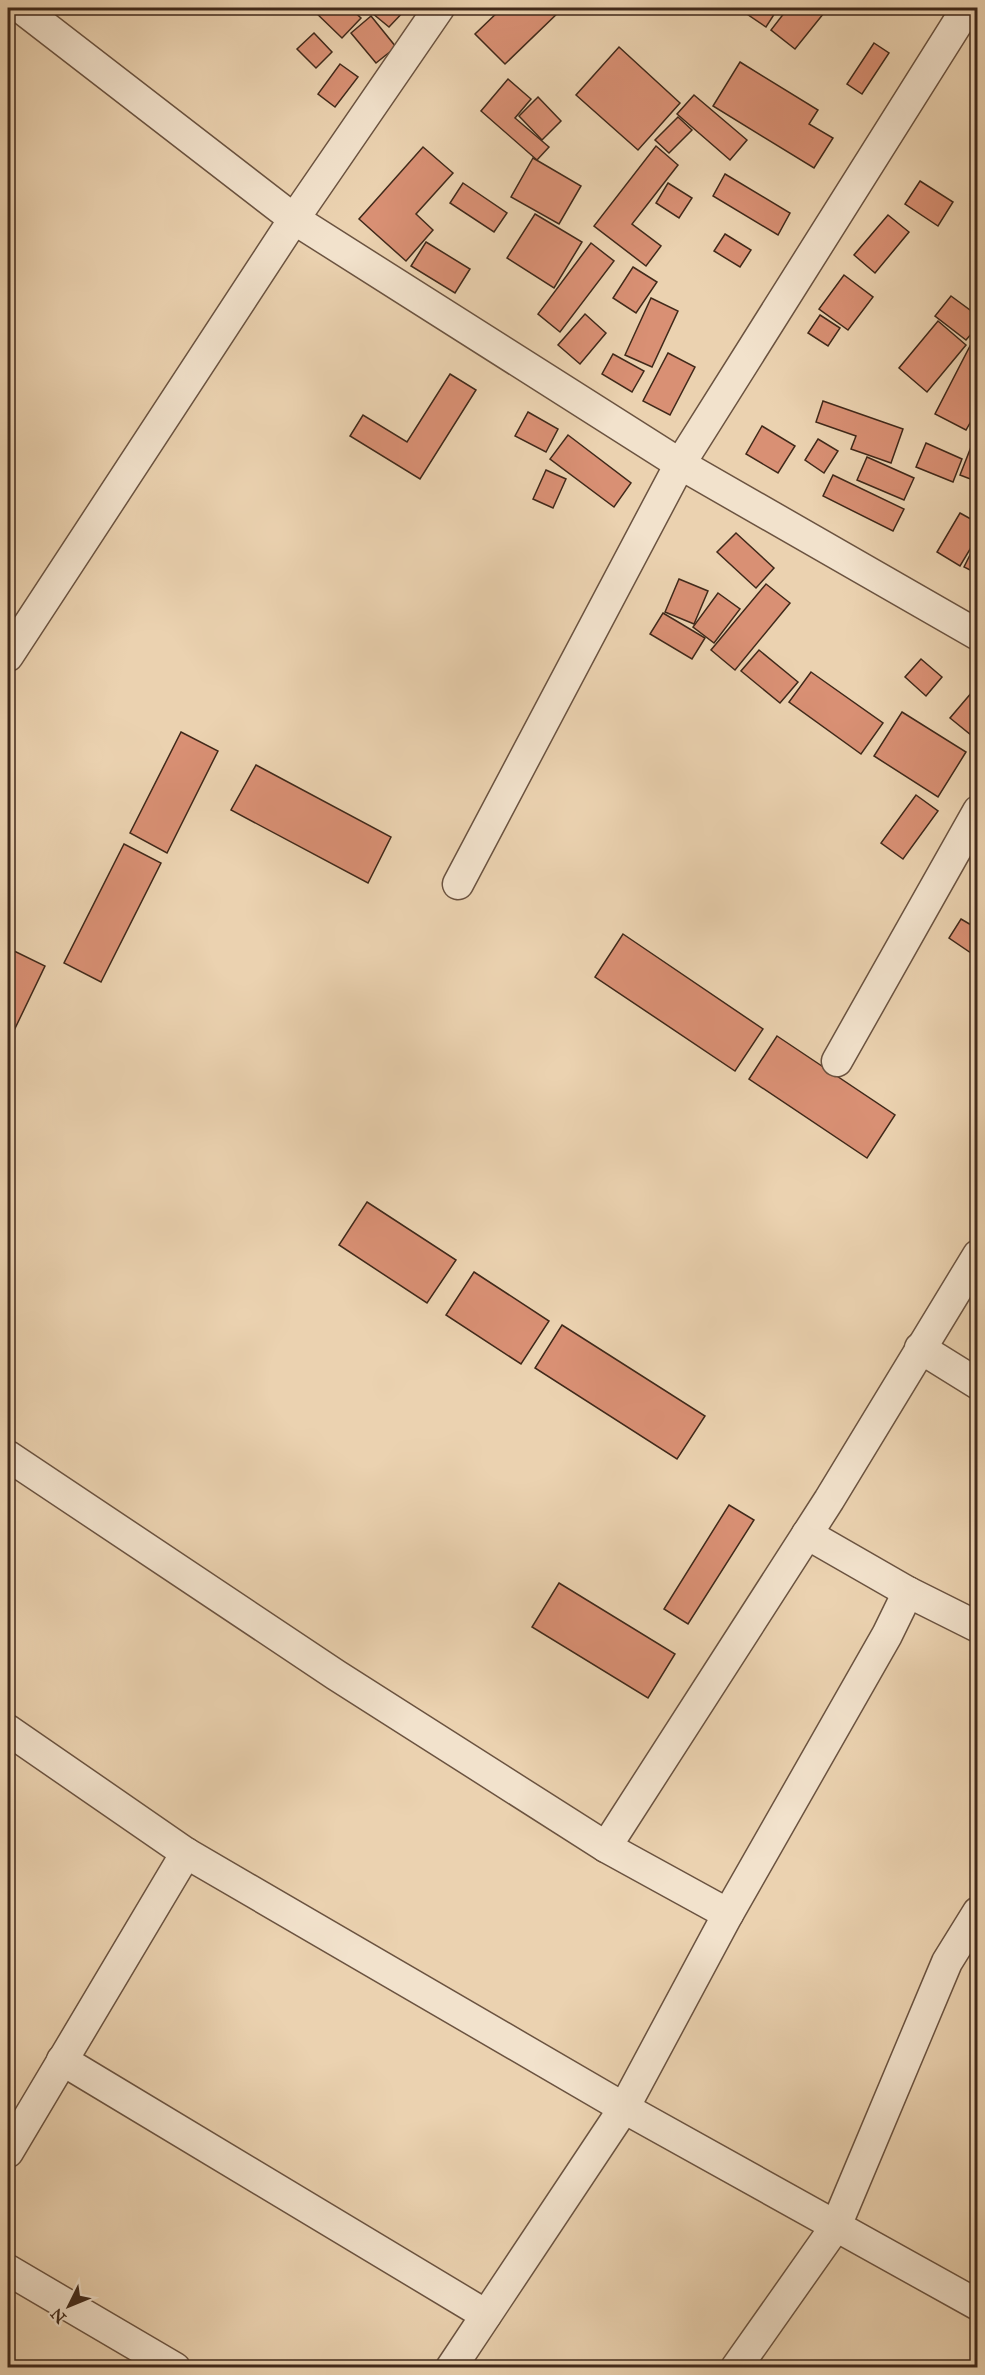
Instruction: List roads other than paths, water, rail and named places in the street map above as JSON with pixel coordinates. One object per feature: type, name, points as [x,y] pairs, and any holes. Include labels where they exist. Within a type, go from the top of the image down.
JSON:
[{"type":"street","points":[[21,8],[294,219],[680,464],[978,635]]},
{"type":"street","points":[[8,656],[294,219],[439,8]]},
{"type":"street","points":[[458,884],[680,464],[967,8]]},
{"type":"street","points":[[837,1061],[978,811]]},
{"type":"street","points":[[606,1847],[807,1534],[978,1255]]},
{"type":"street","points":[[920,1348],[978,1384]]},
{"type":"street","points":[[8,1456],[336,1675],[606,1847],[728,1914]]},
{"type":"street","points":[[807,1534],[908,1592],[978,1627]]},
{"type":"street","points":[[451,2367],[624,2108],[728,1914],[887,1635],[908,1592]]},
{"type":"street","points":[[8,1730],[186,1853],[624,2108],[978,2305]]},
{"type":"street","points":[[8,2152],[186,1853]]},
{"type":"street","points":[[736,2367],[836,2226],[947,1962],[978,1912]]},
{"type":"street","points":[[62,2060],[486,2315]]},
{"type":"street","points":[[8,2270],[175,2367]]}]
